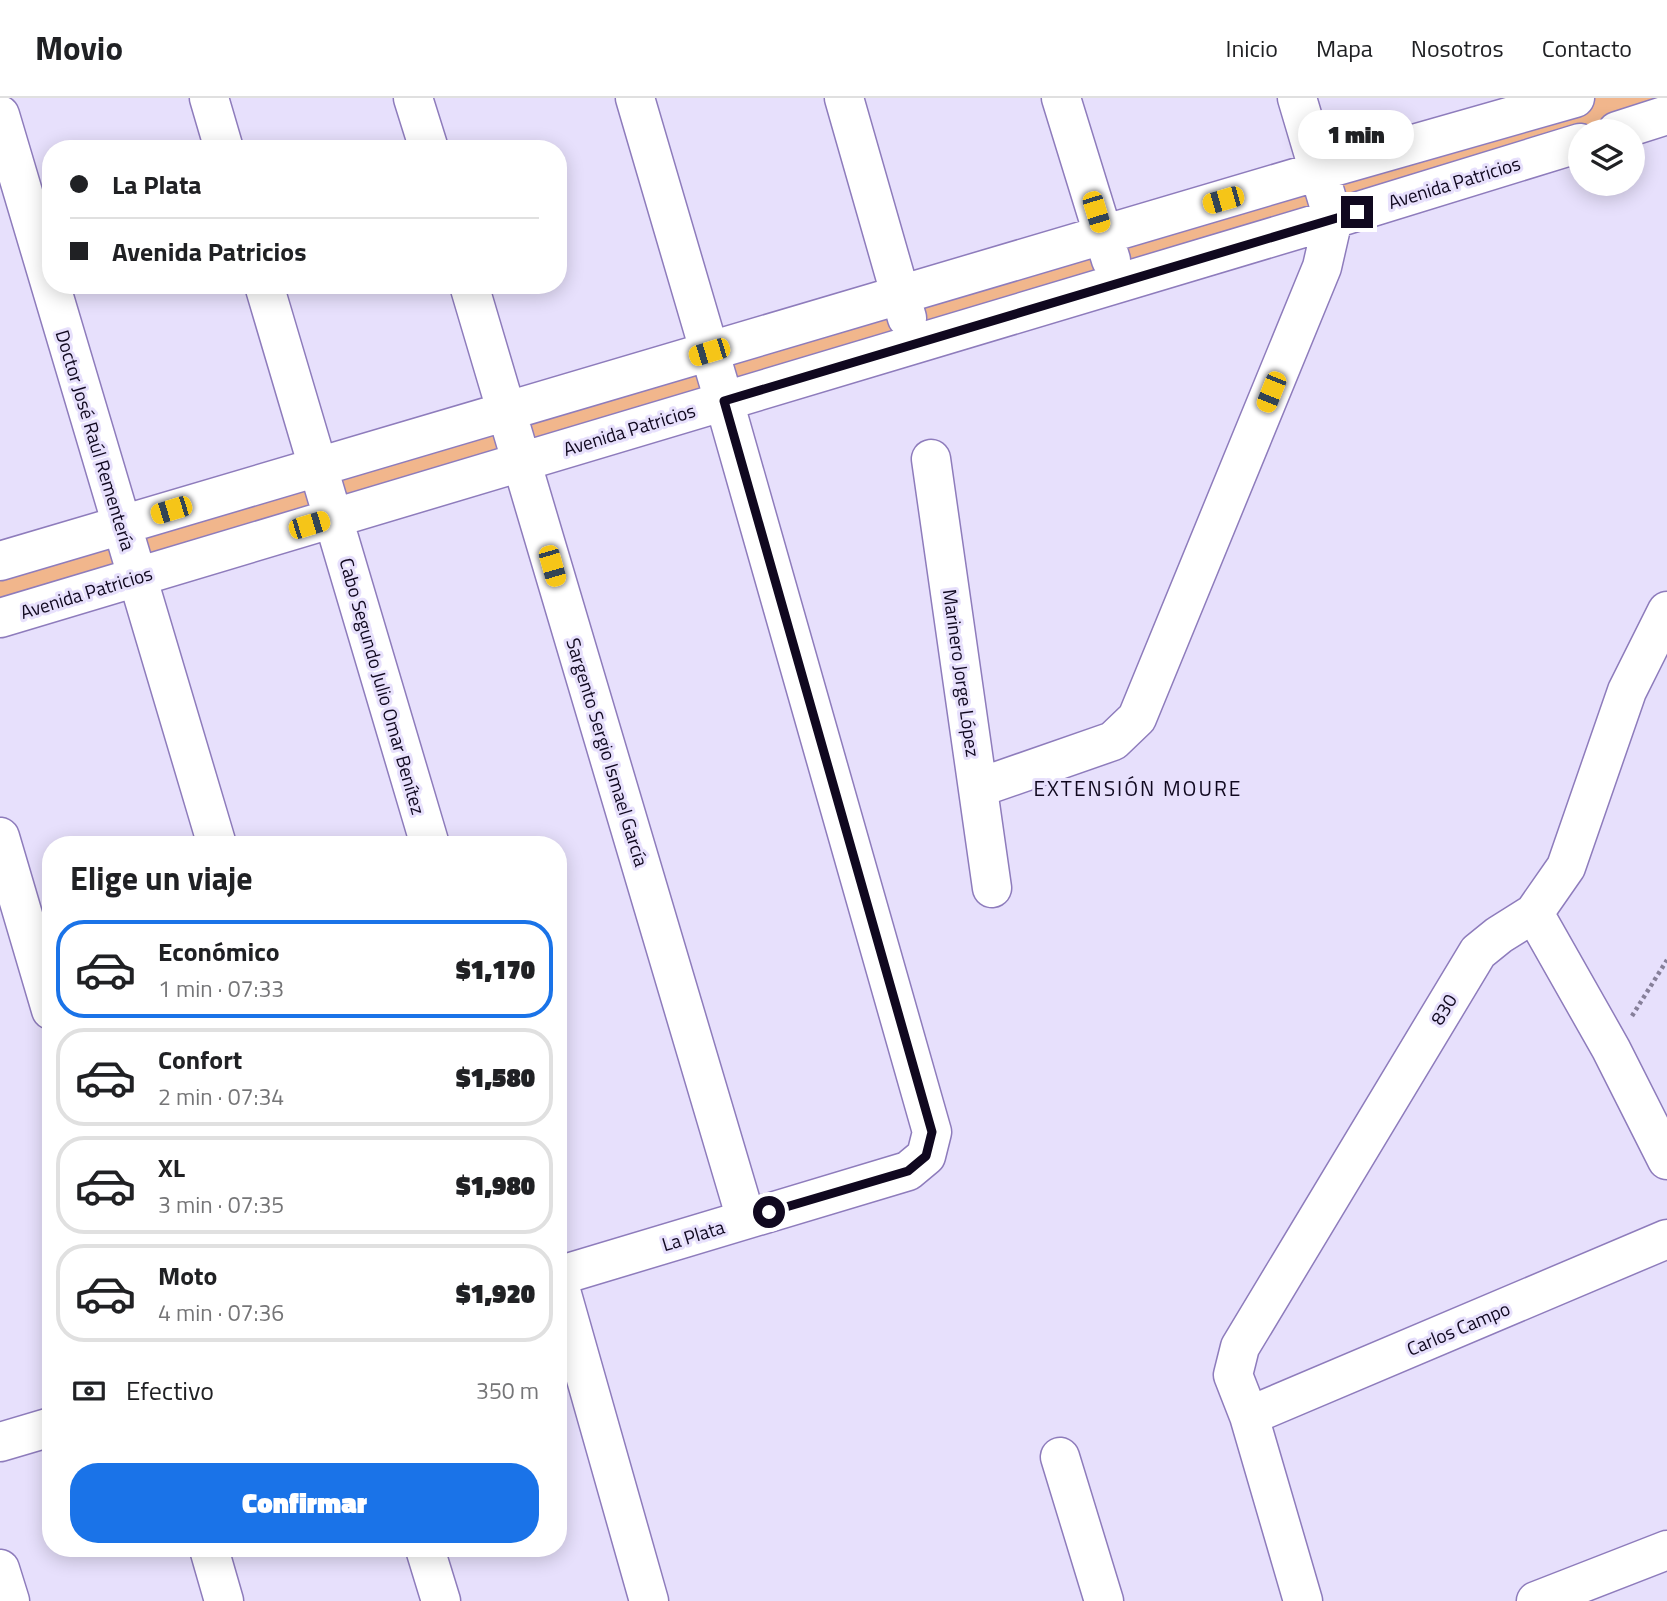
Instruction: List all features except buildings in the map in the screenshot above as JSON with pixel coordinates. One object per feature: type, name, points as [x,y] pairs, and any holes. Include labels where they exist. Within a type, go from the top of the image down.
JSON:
[{"type":"street","points":[[209,98],[221,140]]},
{"type":"street","points":[[414,98],[426,140]]},
{"type":"street","points":[[635,98],[724,401]]},
{"type":"street","points":[[844,98],[915,344]]},
{"type":"street","points":[[1061,98],[1118,284]]},
{"type":"street","points":[[978,788],[1113,740],[1137,718],[1322,267],[1333,219],[1297,98]]},
{"type":"street","points":[[0,561],[1319,171],[1538,103],[1575,98]]},
{"type":"street","points":[[1645,122],[1667,115],[1662,98]]},
{"type":"street","points":[[1538,103],[1565,148]]},
{"type":"street","name":"Doctor José Raúl Rementería","points":[[0,115],[42,256]]},
{"type":"street","name":"Avenida Patricios","points":[[0,618],[1565,148]]},
{"type":"street","name":"Doctor José Raúl Rementería","points":[[53,294],[214,836]]},
{"type":"street","name":"Cabo Segundo Julio Omar Benítez","points":[[267,294],[427,836]]},
{"type":"street","name":"Sargento Sergio Ismael García","points":[[472,294],[746,1219]]},
{"type":"street","name":"La Plata","points":[[567,1275],[908,1171],[926,1156],[932,1132],[724,401]]},
{"type":"street","name":"Marinero Jorge López","points":[[931,459],[992,888]]},
{"type":"street","name":"830","points":[[1249,1416],[1233,1375],[1240,1347],[1478,952],[1534,913],[1566,867],[1626,691],[1667,611]]},
{"type":"street","points":[[0,837],[42,979]]},
{"type":"street","points":[[1534,913],[1611,1049],[1667,1160]]},
{"type":"street","name":"Carlos Campo","points":[[1249,1416],[1667,1239]]},
{"type":"street","points":[[567,1310],[649,1601]]},
{"type":"street","points":[[1249,1416],[1303,1601]]},
{"type":"street","points":[[0,1442],[42,1430]]},
{"type":"street","points":[[1060,1457],[1104,1601]]},
{"type":"street","points":[[1536,1601],[1667,1550]]},
{"type":"street","points":[[210,1557],[224,1601]]},
{"type":"street","points":[[427,1557],[441,1601]]},
{"type":"street","points":[[0,1569],[9,1601]]},
{"type":"path","points":[[1611,1049],[1667,960]]},
{"type":"shaded area","points":[[1575,98],[1667,98],[1635,119],[1568,119],[1568,135],[0,618],[0,561]]},
{"type":"district","name":"EXTENSIÓN MOURE","points":[[1138,788]]},
{"type":"route","points":[[769,1212],[908,1171],[926,1156],[932,1132],[724,401],[1357,212]]}]
